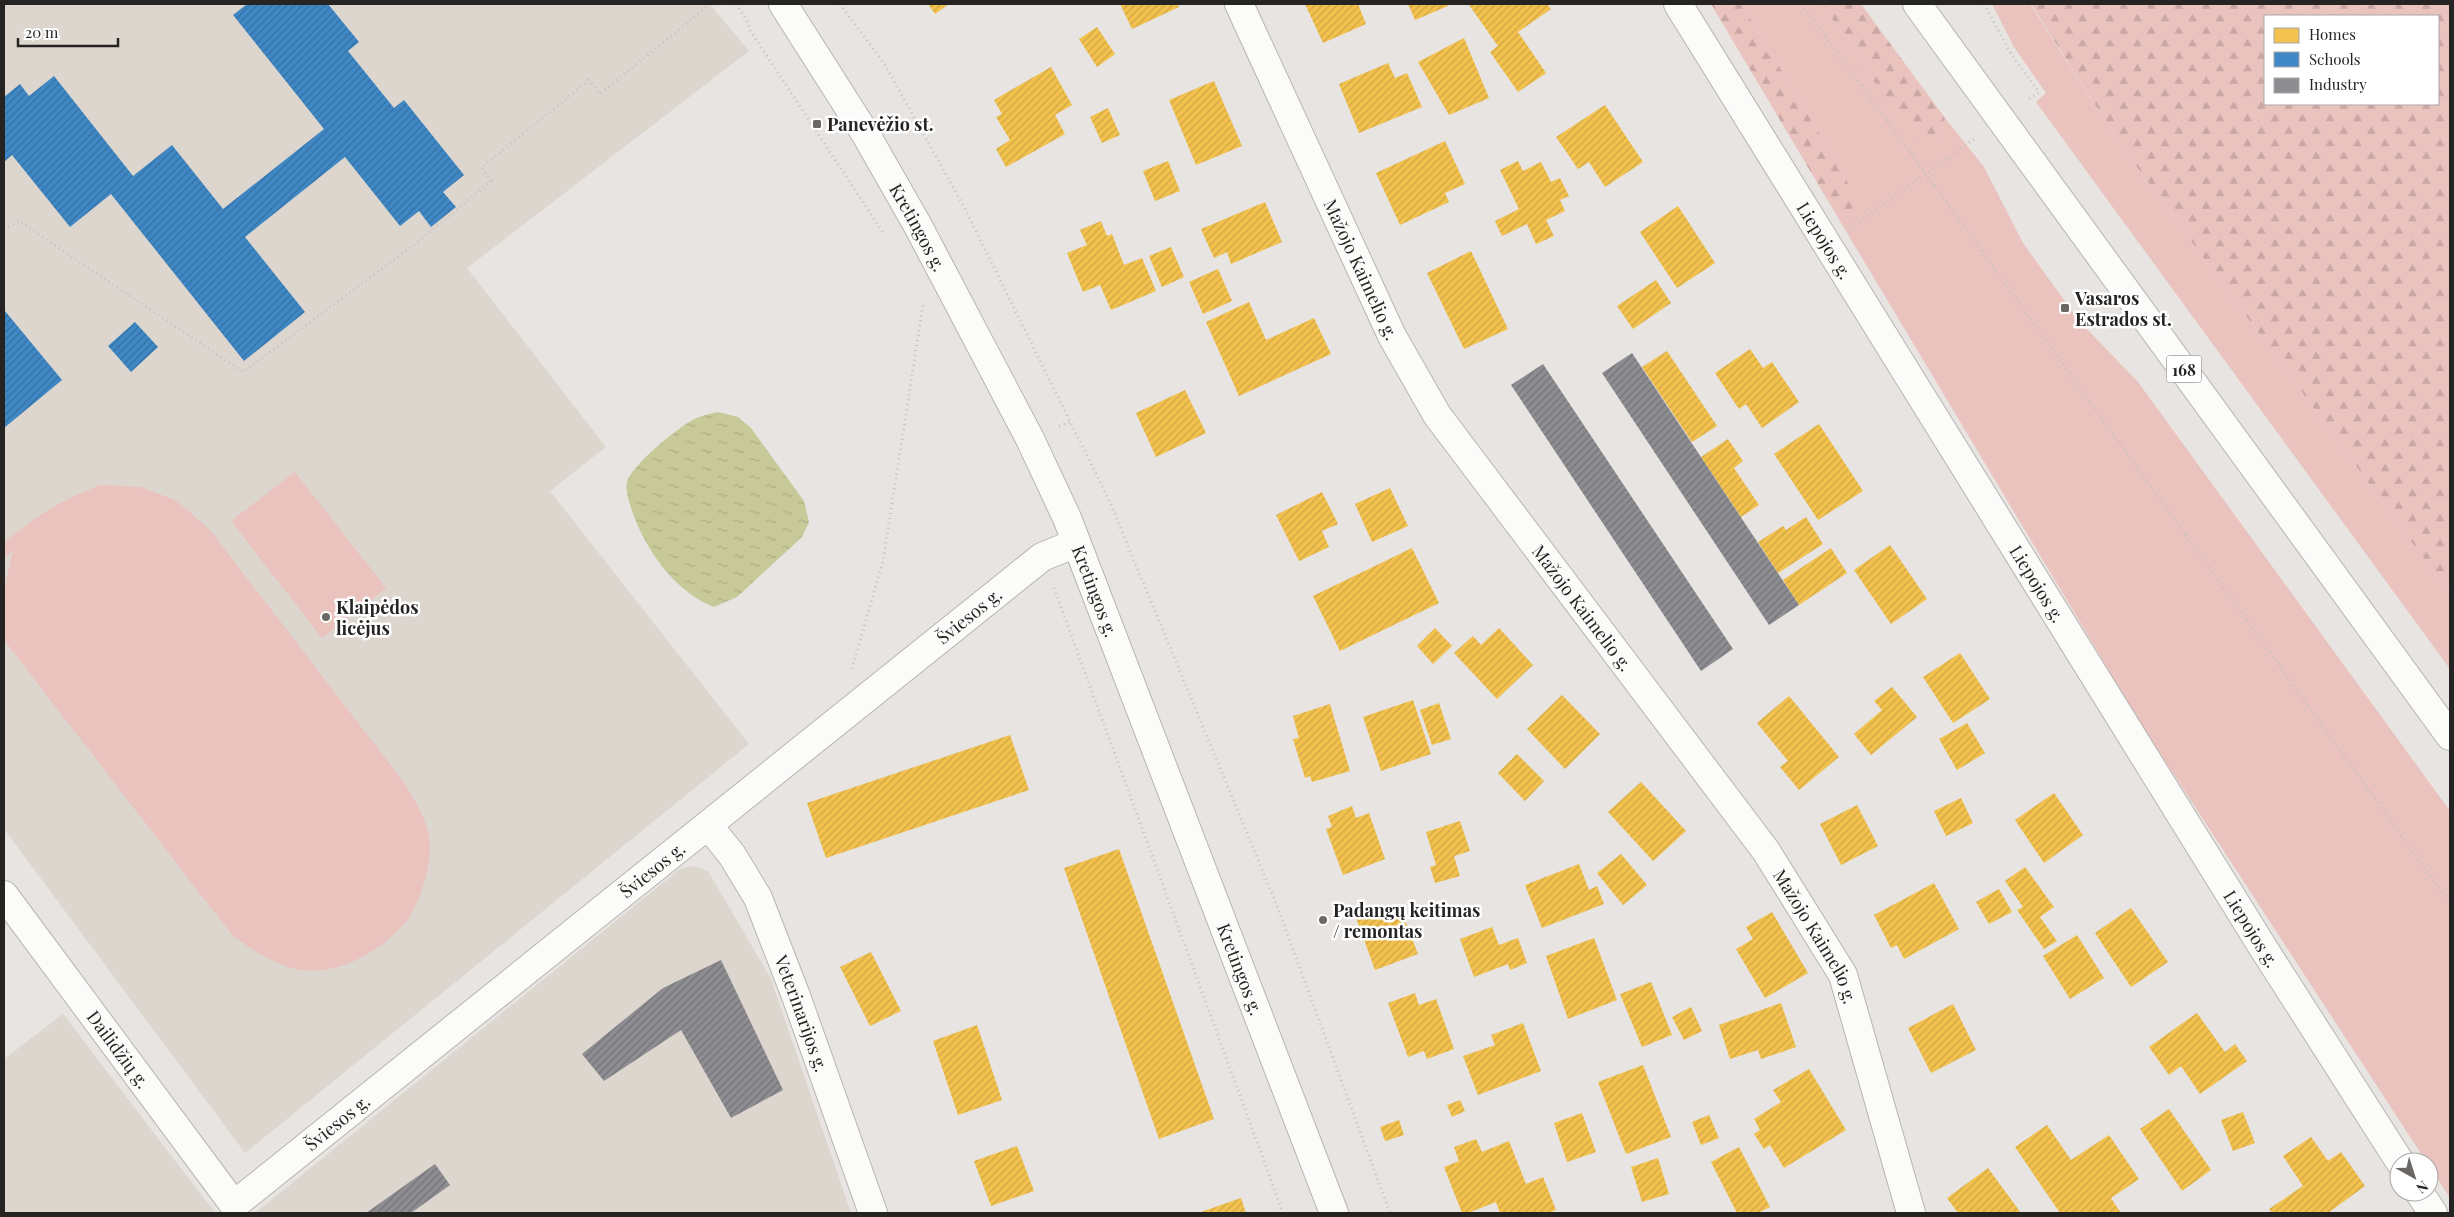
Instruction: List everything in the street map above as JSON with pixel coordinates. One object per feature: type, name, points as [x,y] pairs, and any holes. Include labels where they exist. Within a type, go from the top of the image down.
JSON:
[{"type":"street","name":"Kretingos g.","points":[[783,4],[866,133],[918,226],[1030,439],[1076,543],[1334,1213]]},
{"type":"street","name":"Mažojo Kaimelio g.","points":[[1239,4],[1392,336],[1437,415],[1766,851],[1843,975],[1911,1213]]},
{"type":"street","name":"Liepojos g.","points":[[1678,4],[2262,946],[2394,1152]]},
{"type":"street","name":"168","points":[[1917,4],[2002,118],[2450,736]]},
{"type":"street","name":"Šviesos g.","points":[[234,1204],[1042,558],[1076,543]]},
{"type":"street","name":"Veterinarijos g.","points":[[708,825],[732,855],[758,898],[796,996],[873,1213]]},
{"type":"street","name":"Dailidžių g.","points":[[4,895],[234,1204]]},
{"type":"street","points":[[2426,1202],[2433,1213]]},
{"type":"path","points":[[4,229],[19,221],[243,372],[418,242],[492,181],[481,168],[589,80],[600,94],[710,4]]},
{"type":"path","points":[[840,4],[885,65],[964,208],[1109,500],[1276,903],[1390,1213]]},
{"type":"path","points":[[1801,4],[2450,904]]},
{"type":"path","points":[[1821,235],[1842,233],[1926,175],[2039,92],[2014,59],[1984,4]]},
{"type":"path","points":[[850,676],[883,562],[924,300]]},
{"type":"shaded area","name":"Klaipėdos licėjus","points":[[4,4],[710,4],[749,51],[467,268],[606,447],[550,491],[749,744],[245,1153],[4,829]]},
{"type":"shaded area","points":[[694,866],[708,871],[771,979],[851,1213],[255,1213],[680,869]]},
{"type":"shaded area","points":[[63,1014],[215,1213],[4,1213],[4,1059]]},
{"type":"green space","points":[[1711,4],[1741,4],[1842,171],[1857,202],[1848,215],[1834,211]]},
{"type":"green space","points":[[1741,4],[1822,4],[1873,80],[1938,138],[1945,118],[1984,167],[2023,243],[2079,321],[2138,382],[2450,811],[2450,1198],[2439,1181],[2439,1152],[2420,1152],[2141,724],[1834,211],[1848,215],[1842,171]]},
{"type":"green space","points":[[1822,4],[1861,4],[1945,118],[1938,139],[1919,141],[1873,80]]},
{"type":"green space","points":[[1992,4],[2030,4],[2120,144],[2450,594],[2450,669],[2036,102],[2046,93],[2014,47]]},
{"type":"green space","points":[[2031,4],[2450,4],[2450,594],[2120,144]]},
{"type":"green space","points":[[295,472],[386,588],[322,638],[231,521]]},
{"type":"green space","points":[[100,485],[141,487],[177,501],[210,530],[405,784],[418,806],[428,830],[430,847],[424,884],[408,919],[387,940],[361,958],[332,968],[302,970],[283,965],[256,952],[232,935],[4,640],[4,591],[13,551],[4,558],[4,543],[27,524],[49,510]]},
{"type":"water","points":[[718,412],[738,417],[751,428],[804,501],[809,522],[802,537],[737,597],[714,607],[699,600],[673,579],[652,552],[631,508],[628,499],[627,482],[637,466],[666,439],[693,420]]},
{"type":"building: Homes","points":[[928,4],[949,4],[935,14]]},
{"type":"building: Homes","points":[[1120,4],[1178,4],[1179,7],[1132,29]]},
{"type":"building: Homes","points":[[1305,4],[1358,4],[1366,24],[1323,43]]},
{"type":"building: Homes","points":[[1408,4],[1447,4],[1448,6],[1415,20]]},
{"type":"building: Homes","points":[[1547,4],[1551,9],[1518,32],[1546,73],[1518,92],[1490,52],[1498,46],[1469,5]]},
{"type":"building: Homes","points":[[1097,27],[1115,54],[1097,67],[1079,39]]},
{"type":"building: Homes","points":[[1464,38],[1489,98],[1449,115],[1418,62]]},
{"type":"building: Homes","points":[[1388,63],[1395,78],[1407,73],[1422,107],[1359,133],[1339,84]]},
{"type":"building: Homes","points":[[1051,67],[1072,105],[1055,115],[1065,134],[1006,167],[996,149],[1010,140],[996,117],[1002,114],[994,100]]},
{"type":"building: Homes","points":[[1214,81],[1242,146],[1196,165],[1169,100]]},
{"type":"building: Homes","points":[[1605,105],[1643,162],[1605,187],[1589,162],[1578,169],[1556,137]]},
{"type":"building: Homes","points":[[1108,108],[1120,135],[1102,143],[1090,117]]},
{"type":"building: Homes","points":[[1445,141],[1465,184],[1445,193],[1449,202],[1400,225],[1376,173]]},
{"type":"building: Homes","points":[[1168,161],[1180,191],[1155,201],[1143,171]]},
{"type":"building: Homes","points":[[1518,161],[1523,171],[1541,162],[1551,182],[1560,178],[1569,196],[1560,200],[1565,211],[1546,220],[1554,236],[1536,244],[1527,224],[1502,236],[1495,221],[1519,209],[1500,170]]},
{"type":"building: Homes","points":[[1265,202],[1282,242],[1231,264],[1227,252],[1214,258],[1201,229]]},
{"type":"building: Homes","points":[[1678,206],[1715,263],[1677,288],[1640,232]]},
{"type":"building: Homes","points":[[1101,221],[1107,236],[1112,234],[1124,265],[1142,258],[1156,291],[1111,310],[1100,285],[1083,292],[1067,253],[1087,245],[1080,230]]},
{"type":"building: Homes","points":[[1171,247],[1184,277],[1162,287],[1149,256]]},
{"type":"building: Homes","points":[[1471,251],[1508,329],[1464,349],[1427,273]]},
{"type":"building: Homes","points":[[1218,269],[1232,301],[1203,314],[1189,282]]},
{"type":"building: Homes","points":[[1656,280],[1671,303],[1633,329],[1617,306]]},
{"type":"building: Homes","points":[[1249,302],[1266,340],[1314,318],[1331,354],[1239,396],[1206,322]]},
{"type":"building: Homes","points":[[1750,349],[1763,368],[1772,362],[1799,402],[1762,428],[1746,404],[1739,409],[1715,373]]},
{"type":"building: Homes","points":[[1667,351],[1717,426],[1692,442],[1642,367]]},
{"type":"building: Homes","points":[[1185,390],[1206,433],[1156,457],[1136,413]]},
{"type":"building: Homes","points":[[1819,424],[1863,491],[1818,520],[1774,454]]},
{"type":"building: Homes","points":[[1728,439],[1743,461],[1734,468],[1759,505],[1741,517],[1701,457]]},
{"type":"building: Homes","points":[[1390,488],[1408,526],[1372,542],[1355,504]]},
{"type":"building: Homes","points":[[1322,492],[1338,524],[1322,531],[1329,547],[1299,561],[1276,515]]},
{"type":"building: Homes","points":[[1806,517],[1823,544],[1778,573],[1758,542],[1783,526],[1786,530]]},
{"type":"building: Homes","points":[[1890,545],[1927,599],[1891,624],[1854,570]]},
{"type":"building: Homes","points":[[1412,548],[1439,603],[1340,651],[1313,596]]},
{"type":"building: Homes","points":[[1831,548],[1847,573],[1799,605],[1783,580]]},
{"type":"building: Homes","points":[[1435,628],[1452,646],[1433,664],[1417,646]]},
{"type":"building: Homes","points":[[1499,628],[1533,665],[1497,699],[1454,653],[1473,636],[1481,645]]},
{"type":"building: Homes","points":[[1960,653],[1990,699],[1953,723],[1923,677]]},
{"type":"building: Homes","points":[[1892,687],[1917,717],[1871,755],[1854,734],[1882,710],[1874,701]]},
{"type":"building: Homes","points":[[1562,695],[1600,734],[1565,769],[1527,729]]},
{"type":"building: Homes","points":[[1789,696],[1839,757],[1799,790],[1780,767],[1788,761],[1757,723]]},
{"type":"building: Homes","points":[[1413,700],[1431,754],[1381,771],[1363,717]]},
{"type":"building: Homes","points":[[1439,703],[1451,739],[1432,745],[1420,710]]},
{"type":"building: Homes","points":[[1330,704],[1350,771],[1312,782],[1310,776],[1305,778],[1293,739],[1299,738],[1293,716]]},
{"type":"building: Homes","points":[[1967,723],[1985,753],[1957,770],[1939,739]]},
{"type":"building: Homes","points":[[1010,735],[1029,790],[826,858],[807,803]]},
{"type":"building: Homes","points":[[1517,754],[1544,781],[1525,801],[1498,773]]},
{"type":"building: Homes","points":[[1641,782],[1686,831],[1653,861],[1608,812]]},
{"type":"building: Homes","points":[[2054,793],[2083,835],[2044,863],[2015,820]]},
{"type":"building: Homes","points":[[1961,798],[1973,823],[1946,836],[1934,811]]},
{"type":"building: Homes","points":[[1857,805],[1878,846],[1841,865],[1820,824]]},
{"type":"building: Homes","points":[[1352,806],[1356,818],[1369,813],[1385,859],[1343,875],[1326,829],[1332,827],[1328,816]]},
{"type":"building: Homes","points":[[1460,821],[1470,851],[1454,856],[1460,876],[1435,883],[1430,867],[1436,865],[1426,832]]},
{"type":"building: Homes","points":[[1119,849],[1214,1119],[1159,1139],[1064,868]]},
{"type":"building: Homes","points":[[1621,854],[1647,885],[1623,905],[1597,873]]},
{"type":"building: Homes","points":[[1579,864],[1589,890],[1597,886],[1604,904],[1542,928],[1525,885]]},
{"type":"building: Homes","points":[[2025,867],[2054,907],[2040,917],[2057,941],[2044,949],[2017,910],[2023,907],[2005,881]]},
{"type":"building: Homes","points":[[1934,883],[1959,929],[1904,959],[1897,945],[1891,948],[1874,915]]},
{"type":"building: Homes","points":[[1999,889],[2012,912],[1989,924],[1976,902]]},
{"type":"building: Homes","points":[[2131,908],[2168,962],[2131,987],[2095,933]]},
{"type":"building: Homes","points":[[1379,909],[1381,917],[1401,910],[1418,954],[1375,970],[1356,918]]},
{"type":"building: Homes","points":[[1772,912],[1808,973],[1765,998],[1736,949],[1753,939],[1746,927]]},
{"type":"building: Homes","points":[[1492,927],[1499,945],[1518,938],[1527,963],[1510,970],[1508,964],[1474,977],[1460,939]]},
{"type":"building: Homes","points":[[2077,935],[2104,978],[2070,999],[2043,956]]},
{"type":"building: Homes","points":[[1594,938],[1617,1000],[1568,1019],[1546,956]]},
{"type":"building: Homes","points":[[871,952],[901,1011],[870,1026],[840,967]]},
{"type":"building: Homes","points":[[1651,982],[1672,1035],[1642,1047],[1620,994]]},
{"type":"building: Homes","points":[[1415,993],[1419,1005],[1436,999],[1454,1049],[1427,1059],[1424,1051],[1408,1057],[1388,1003]]},
{"type":"building: Homes","points":[[1781,1003],[1796,1047],[1761,1059],[1758,1050],[1730,1059],[1719,1025]]},
{"type":"building: Homes","points":[[1953,1004],[1976,1050],[1931,1073],[1908,1028]]},
{"type":"building: Homes","points":[[1691,1007],[1702,1031],[1684,1040],[1672,1017]]},
{"type":"building: Homes","points":[[2197,1013],[2225,1052],[2235,1044],[2247,1061],[2200,1094],[2181,1066],[2169,1075],[2149,1047]]},
{"type":"building: Homes","points":[[1523,1023],[1541,1071],[1478,1095],[1463,1056],[1495,1045],[1491,1035]]},
{"type":"building: Homes","points":[[977,1025],[1002,1100],[958,1115],[933,1041]]},
{"type":"building: Homes","points":[[1643,1065],[1671,1137],[1626,1154],[1598,1082]]},
{"type":"building: Homes","points":[[1809,1069],[1846,1130],[1784,1168],[1770,1145],[1764,1149],[1754,1134],[1760,1130],[1754,1119],[1781,1102],[1773,1090]]},
{"type":"building: Homes","points":[[1460,1100],[1465,1111],[1452,1117],[1447,1105]]},
{"type":"building: Homes","points":[[2169,1109],[2211,1170],[2182,1191],[2140,1129]]},
{"type":"building: Homes","points":[[2243,1112],[2255,1143],[2233,1151],[2221,1120]]},
{"type":"building: Homes","points":[[1582,1113],[1596,1152],[1567,1162],[1554,1123]]},
{"type":"building: Homes","points":[[1709,1115],[1719,1138],[1701,1145],[1692,1122]]},
{"type":"building: Homes","points":[[1399,1120],[1404,1135],[1385,1141],[1380,1127]]},
{"type":"building: Homes","points":[[2047,1125],[2071,1160],[2109,1135],[2139,1179],[2111,1198],[2121,1213],[2060,1213],[2015,1147]]},
{"type":"building: Homes","points":[[2311,1137],[2328,1161],[2341,1152],[2365,1186],[2328,1213],[2272,1213],[2269,1209],[2303,1186],[2283,1156]]},
{"type":"building: Homes","points":[[1476,1139],[1482,1152],[1509,1141],[1526,1184],[1543,1177],[1556,1210],[1549,1213],[1500,1213],[1496,1202],[1468,1213],[1462,1213],[1444,1167],[1459,1161],[1454,1147]]},
{"type":"building: Homes","points":[[1017,1146],[1034,1191],[991,1206],[974,1161]]},
{"type":"building: Homes","points":[[1739,1147],[1770,1207],[1758,1213],[1737,1213],[1711,1162]]},
{"type":"building: Homes","points":[[1658,1158],[1669,1194],[1642,1202],[1631,1167]]},
{"type":"building: Homes","points":[[1988,1168],[2021,1213],[1958,1213],[1947,1198]]},
{"type":"building: Homes","points":[[1241,1198],[1246,1213],[1198,1213]]},
{"type":"building: Schools","points":[[247,4],[328,4],[359,42],[348,51],[394,108],[404,100],[464,175],[443,192],[456,207],[431,227],[419,211],[400,226],[345,157],[245,237],[305,312],[244,361],[111,194],[70,227],[12,155],[4,162],[4,97],[20,84],[29,96],[54,76],[133,176],[172,145],[223,209],[324,129],[233,15]]},
{"type":"building: Schools","points":[[5,311],[62,380],[4,428],[4,313]]},
{"type":"building: Schools","points":[[135,322],[158,347],[131,372],[108,346]]},
{"type":"building: Industry","points":[[1632,353],[1799,605],[1769,625],[1602,373]]},
{"type":"building: Industry","points":[[1543,364],[1733,649],[1701,671],[1511,385]]},
{"type":"building: Industry","points":[[721,960],[783,1090],[731,1118],[681,1030],[604,1081],[582,1054],[663,988]]},
{"type":"building: Industry","points":[[435,1164],[450,1185],[411,1213],[366,1213]]},
{"type":"place","name":"Panevėžio st.","points":[[817,124]]},
{"type":"place","name":"Vasaros Estrados st.","points":[[2065,308]]},
{"type":"place","name":"Klaipėdos licėjus","points":[[326,617]]},
{"type":"place","name":"Padangų keitimas / remontas","points":[[1323,920]]}]
